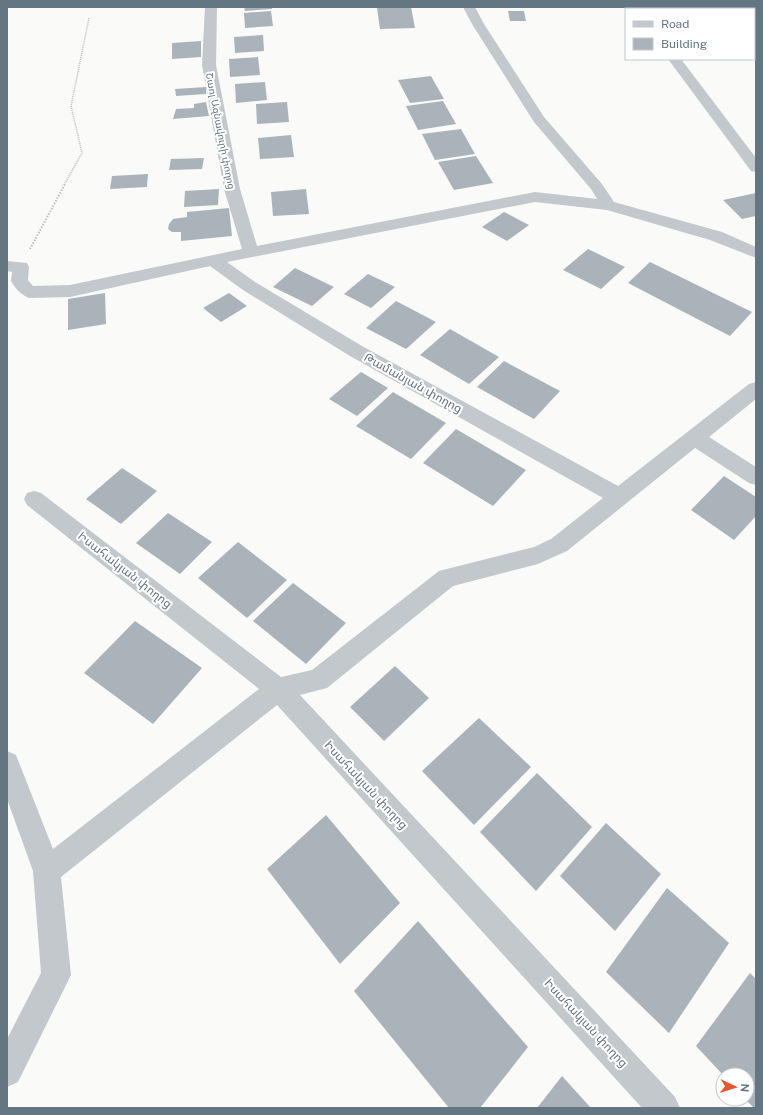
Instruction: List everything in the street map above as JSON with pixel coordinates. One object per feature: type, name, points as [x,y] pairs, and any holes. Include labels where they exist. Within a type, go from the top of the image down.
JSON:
[{"type":"street","name":"Շառլ Ազնավուրի փողոց","points":[[212,7],[209,66],[232,189],[251,252]]},
{"type":"street","points":[[469,7],[478,24],[539,119],[597,187],[608,205]]},
{"type":"street","points":[[675,60],[756,168]]},
{"type":"street","points":[[14,267],[19,281],[29,292],[70,291],[251,252],[535,197],[608,205],[716,236],[756,253]]},
{"type":"street","name":"Թամանյան փողոց","points":[[212,260],[249,286],[356,351],[619,497]]},
{"type":"street","points":[[47,870],[278,689],[318,680],[447,578],[538,555],[559,545],[756,389]]},
{"type":"street","points":[[694,438],[756,477]]},
{"type":"street","name":"Իսահակյան փողոց","points":[[34,499],[278,689],[664,1108]]},
{"type":"street","points":[[7,764],[47,870],[56,974],[7,1071]]},
{"type":"path","points":[[14,267],[43,223],[82,153],[71,106],[89,18]]},
{"type":"building","points":[[244,7],[272,7],[272,9],[245,11]]},
{"type":"building","points":[[411,7],[415,28],[380,29],[377,8]]},
{"type":"building","points":[[271,11],[273,26],[245,28],[244,13]]},
{"type":"building","points":[[508,11],[524,11],[526,21],[510,21]]},
{"type":"building","points":[[263,35],[264,51],[235,53],[234,37]]},
{"type":"building","points":[[201,41],[201,57],[172,59],[172,43]]},
{"type":"building","points":[[258,57],[260,75],[230,77],[229,59]]},
{"type":"building","points":[[431,76],[444,99],[410,103],[398,80]]},
{"type":"building","points":[[265,82],[267,100],[236,103],[235,84]]},
{"type":"building","points":[[206,87],[206,94],[176,96],[175,89]]},
{"type":"building","points":[[443,101],[456,124],[418,130],[406,106]]},
{"type":"building","points":[[206,102],[209,116],[173,119],[176,109],[194,108],[194,104]]},
{"type":"building","points":[[287,102],[289,122],[257,124],[256,104]]},
{"type":"building","points":[[461,129],[475,154],[435,160],[422,134]]},
{"type":"building","points":[[291,135],[294,157],[260,159],[258,138]]},
{"type":"building","points":[[476,156],[493,183],[454,190],[438,162]]},
{"type":"building","points":[[204,158],[202,169],[169,170],[171,159]]},
{"type":"building","points":[[148,174],[147,187],[110,189],[112,176]]},
{"type":"building","points":[[219,189],[218,205],[184,207],[185,191]]},
{"type":"building","points":[[306,189],[309,214],[273,216],[271,192]]},
{"type":"building","points":[[756,193],[756,216],[742,219],[723,200]]},
{"type":"building","points":[[229,208],[232,236],[181,241],[181,232],[172,232],[168,229],[169,224],[173,219],[187,217],[187,212]]},
{"type":"building","points":[[504,212],[529,225],[507,241],[482,227]]},
{"type":"building","points":[[588,249],[625,267],[601,289],[563,270]]},
{"type":"building","points":[[650,262],[752,312],[730,336],[628,283]]},
{"type":"building","points":[[295,268],[334,287],[312,306],[273,287]]},
{"type":"building","points":[[368,274],[395,287],[371,308],[344,294]]},
{"type":"building","points":[[105,293],[106,324],[68,330],[68,299]]},
{"type":"building","points":[[229,293],[247,306],[221,322],[203,308]]},
{"type":"building","points":[[396,301],[436,322],[406,349],[366,328]]},
{"type":"building","points":[[450,329],[499,357],[469,384],[420,355]]},
{"type":"building","points":[[504,361],[560,391],[534,419],[477,387]]},
{"type":"building","points":[[361,372],[388,388],[357,416],[329,399]]},
{"type":"building","points":[[393,392],[446,423],[411,459],[356,426]]},
{"type":"building","points":[[456,429],[526,470],[493,506],[423,463]]},
{"type":"building","points":[[122,468],[157,491],[121,524],[86,499]]},
{"type":"building","points":[[724,476],[756,497],[756,516],[734,540],[691,510]]},
{"type":"building","points":[[168,513],[212,542],[180,574],[136,543]]},
{"type":"building","points":[[238,542],[287,580],[247,618],[198,578]]},
{"type":"building","points":[[293,583],[346,623],[306,664],[253,621]]},
{"type":"building","points":[[135,621],[202,668],[153,724],[84,673]]},
{"type":"building","points":[[395,666],[429,698],[384,741],[350,707]]},
{"type":"building","points":[[479,718],[531,767],[474,825],[422,771]]},
{"type":"building","points":[[537,773],[592,827],[536,891],[480,832]]},
{"type":"building","points":[[326,815],[400,903],[340,964],[267,869]]},
{"type":"building","points":[[606,823],[661,874],[615,931],[560,876]]},
{"type":"building","points":[[667,888],[729,943],[669,1033],[606,972]]},
{"type":"building","points":[[418,921],[528,1047],[480,1108],[449,1108],[354,991]]},
{"type":"building","points":[[750,973],[756,979],[756,1108],[753,1107],[755,1107],[755,1067],[716,1067],[696,1046]]},
{"type":"building","points":[[562,1076],[591,1108],[537,1108]]}]
